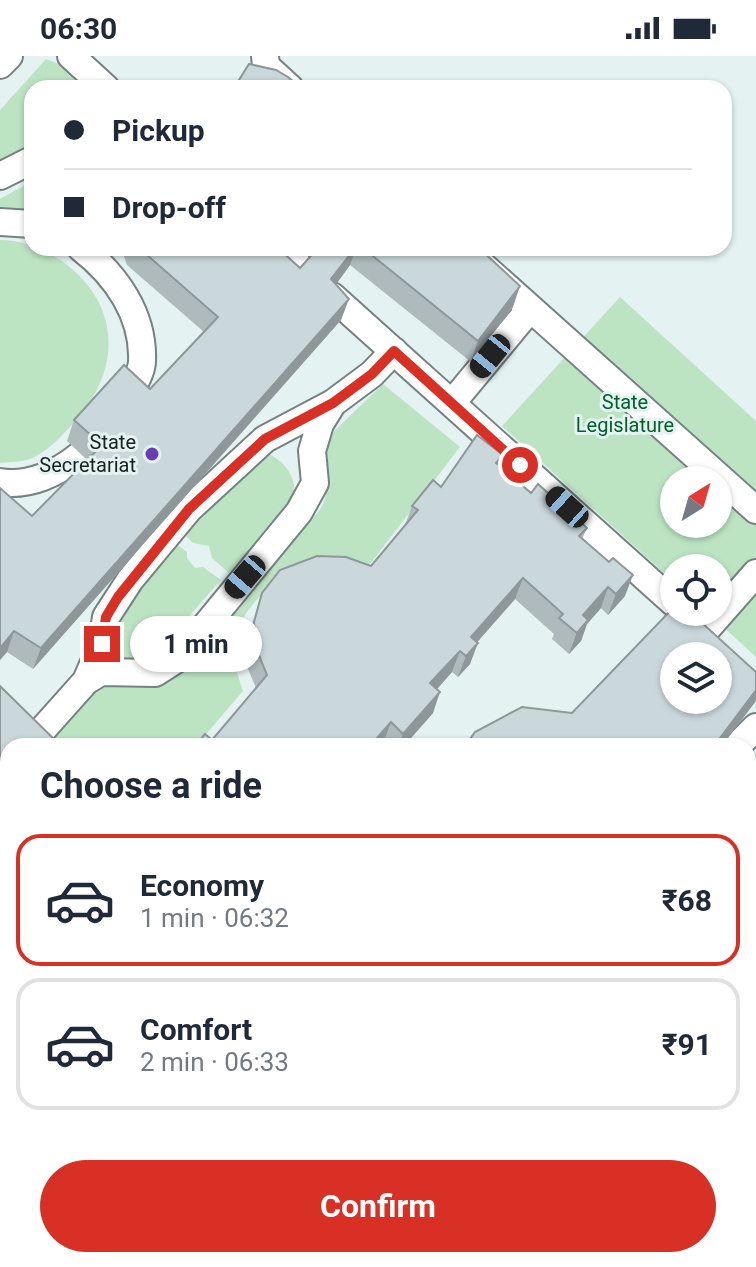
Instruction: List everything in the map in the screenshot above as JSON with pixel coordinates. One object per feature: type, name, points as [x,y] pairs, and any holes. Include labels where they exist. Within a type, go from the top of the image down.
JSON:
[{"type":"lane","points":[[0,65],[9,56]]},
{"type":"lane","points":[[71,56],[97,80]]},
{"type":"lane","points":[[265,56],[266,66],[281,80]]},
{"type":"lane","points":[[0,176],[24,164]]},
{"type":"lane","points":[[0,222],[24,224]]},
{"type":"lane","points":[[89,256],[115,281],[137,318],[142,363],[129,396]]},
{"type":"lane","points":[[287,256],[303,269]]},
{"type":"lane","points":[[472,256],[756,510]]},
{"type":"lane","points":[[332,296],[660,590]]},
{"type":"lane","points":[[452,403],[529,310]]},
{"type":"lane","points":[[86,681],[94,667],[106,617],[189,509],[265,439],[333,403],[372,374],[394,351]]},
{"type":"lane","points":[[32,734],[86,681],[101,672],[155,673],[180,657],[299,512],[315,483],[312,451],[320,424],[333,403]]},
{"type":"lane","points":[[0,482],[16,485],[61,470],[80,455]]},
{"type":"lane","points":[[705,631],[756,573]]},
{"type":"lane","points":[[699,626],[718,642]]},
{"type":"green space","points":[[46,59],[59,64],[77,80],[27,80]]},
{"type":"green space","points":[[24,83],[24,158],[0,171],[0,110]]},
{"type":"green space","points":[[24,186],[24,214],[0,209],[0,199]]},
{"type":"green space","points":[[0,240],[8,240],[24,243],[24,256],[53,256],[83,279],[97,299],[106,320],[109,342],[99,386],[69,428],[36,456],[23,461],[0,463]]},
{"type":"green space","name":"State Legislature","points":[[620,297],[756,421],[756,657],[722,626],[732,626],[732,554],[660,554],[660,569],[502,426]]},
{"type":"green space","points":[[383,384],[460,447],[360,577],[277,579],[263,593],[243,617],[234,642],[234,656],[243,691],[203,738],[54,738],[101,681],[149,686],[167,680],[255,577],[319,511],[327,485],[327,438]]},
{"type":"green space","points":[[265,453],[289,471],[294,485],[292,501],[273,527],[229,573],[212,558],[209,546],[193,543],[178,528]]},
{"type":"green space","points":[[169,539],[187,552],[187,558],[195,568],[203,567],[221,580],[152,658],[128,660],[114,647],[109,631]]},
{"type":"building","points":[[249,64],[276,70],[292,80],[239,80]]},
{"type":"building","name":"State Secretariat","points":[[148,256],[287,256],[300,268],[311,256],[349,256],[331,279],[349,299],[41,648],[14,631],[0,648],[0,488],[32,516],[102,445],[74,420],[124,365],[150,389],[218,317]]},
{"type":"building","points":[[373,256],[488,256],[520,286],[478,341]]},
{"type":"building","points":[[477,435],[503,455],[496,463],[531,493],[538,484],[587,528],[579,536],[609,562],[613,558],[633,575],[616,594],[608,587],[583,615],[588,620],[577,633],[559,618],[563,614],[523,578],[471,637],[478,643],[466,656],[460,651],[430,683],[440,692],[403,734],[391,722],[377,738],[214,738],[267,675],[256,648],[254,622],[262,593],[280,570],[317,556],[346,557],[371,566],[418,510],[412,506],[433,480],[441,487]]},
{"type":"building","points":[[660,622],[660,626],[705,626],[723,642],[660,642],[660,714],[732,714],[732,650],[756,672],[756,690],[720,738],[471,738],[475,732],[522,707],[572,713]]},
{"type":"building","points":[[0,686],[53,738],[0,738]]},
{"type":"place","name":"State Secretariat","points":[[152,454]]},
{"type":"route","points":[[102,644],[106,617],[118,597],[189,509],[265,439],[355,388],[394,351],[520,465]]}]
